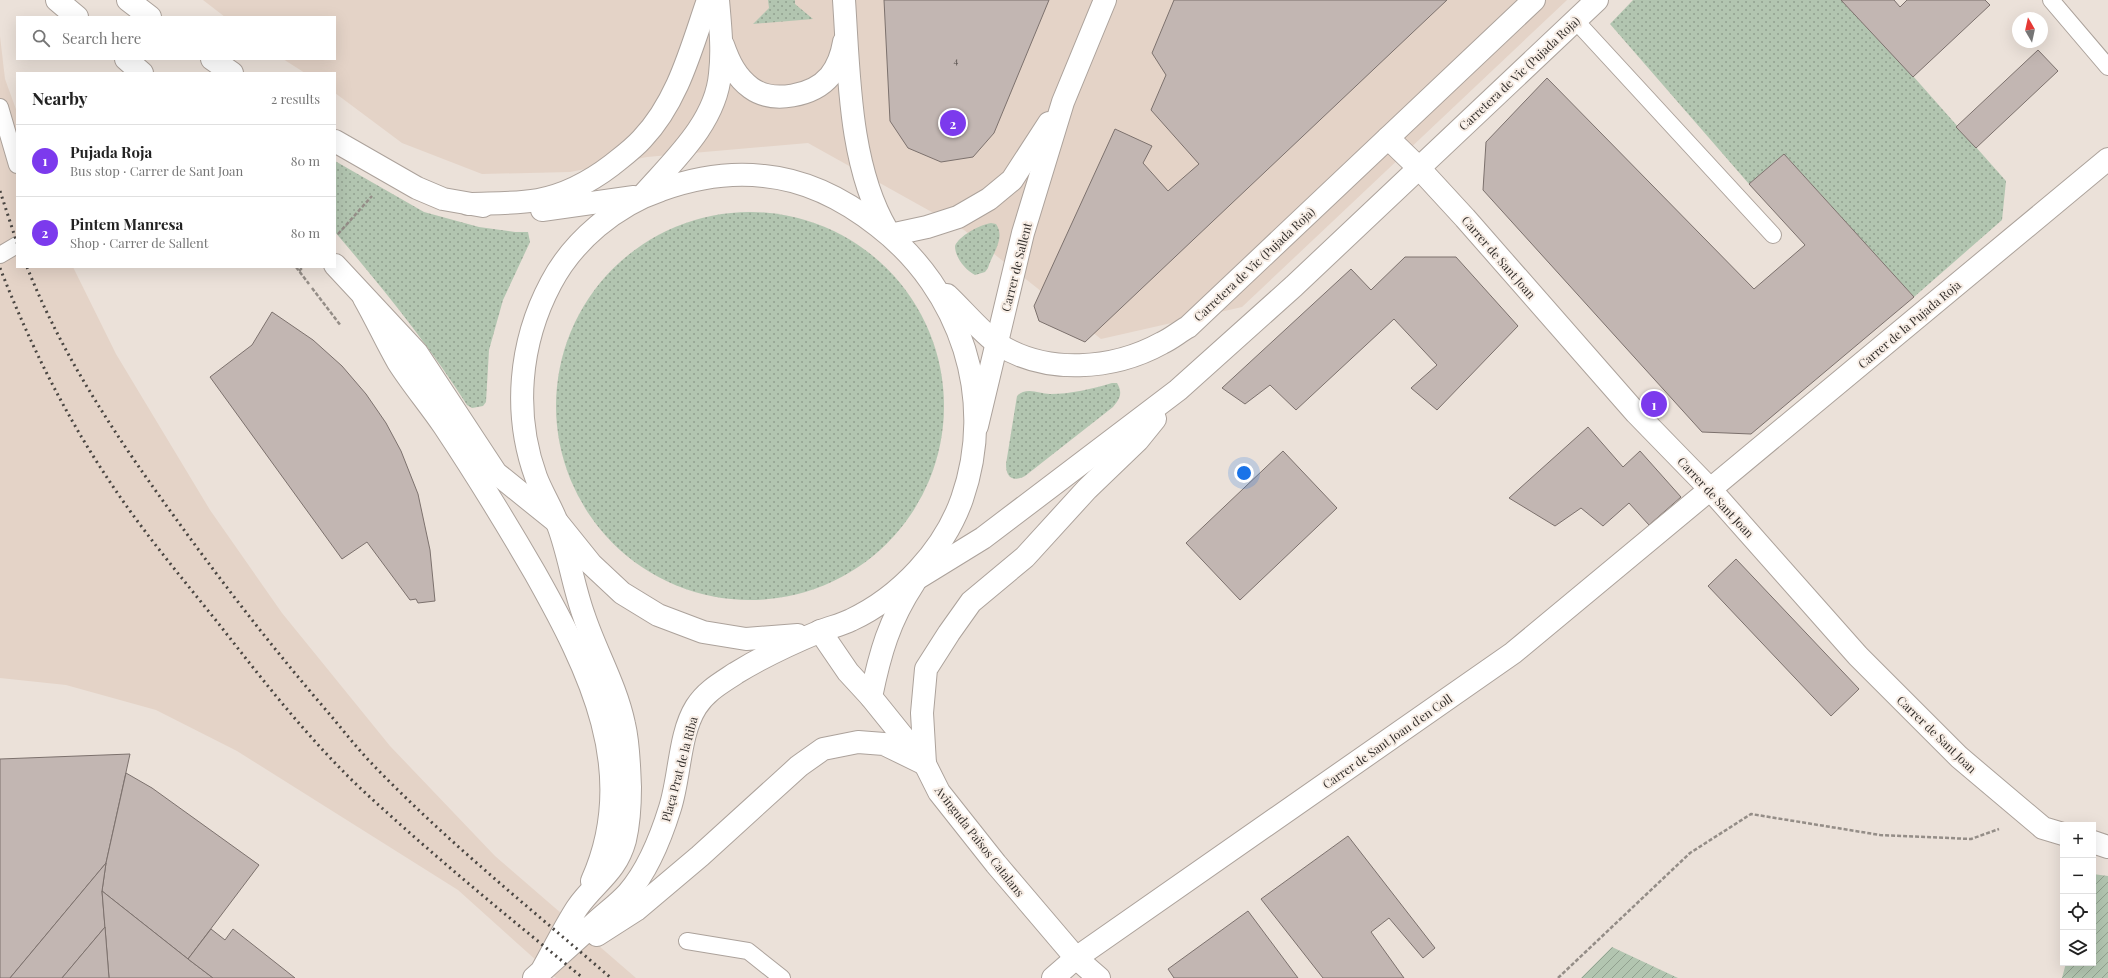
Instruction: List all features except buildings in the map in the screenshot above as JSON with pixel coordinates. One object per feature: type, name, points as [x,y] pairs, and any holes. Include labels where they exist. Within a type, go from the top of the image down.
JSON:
[{"type":"street","points":[[57,0],[76,16]]},
{"type":"street","points":[[128,0],[149,16]]},
{"type":"street","points":[[468,204],[539,200],[563,193],[603,172],[625,154],[642,139],[669,102],[682,74],[708,0]]},
{"type":"street","points":[[336,142],[417,188],[443,199],[468,204],[510,209],[546,210],[641,196],[690,140],[714,101],[720,74],[721,38],[718,0]]},
{"type":"street","points":[[844,0],[853,109],[858,145],[870,192],[880,218],[890,235]]},
{"type":"street","name":"Carrer de Sallent","points":[[975,435],[1023,233],[1063,102],[1105,0]]},
{"type":"street","name":"Carretera de Vic (Pujada Roja)","points":[[932,280],[997,343],[1016,354],[1059,366],[1107,362],[1136,354],[1161,344],[1188,327],[1534,0]]},
{"type":"street","name":"Carretera de Vic (Pujada Roja)","points":[[1178,390],[1294,286],[1596,0]]},
{"type":"street","points":[[721,38],[732,68],[740,78],[752,89],[770,95],[784,97],[796,95],[814,88],[830,76],[837,64],[842,50],[846,29]]},
{"type":"street","points":[[127,60],[141,72]]},
{"type":"street","points":[[213,60],[231,72]]},
{"type":"street","name":"Carrer de Sallent","points":[[890,235],[958,217],[989,199],[1012,180],[1063,102]]},
{"type":"street","name":"Carrer de Sant Joan","points":[[1388,138],[1419,168],[1465,218],[1636,413],[1710,489],[1858,656],[1959,757],[2043,828],[2060,833]]},
{"type":"street","name":"Carrer de la Pujada Roja","points":[[1710,489],[2108,159]]},
{"type":"street","name":"Plaça Prat de la Riba","points":[[820,631],[786,637],[746,639],[703,632],[658,615],[622,592],[590,564],[558,523],[536,480],[524,437],[521,400],[525,356],[536,317],[553,279],[578,246],[607,218],[641,196],[688,180],[738,174],[768,176],[801,183],[830,195],[860,212],[890,235],[932,280],[952,315],[965,351],[974,392],[975,435],[971,465],[961,502],[944,537],[919,573],[898,608],[890,626],[879,661],[871,697]]},
{"type":"street","points":[[336,266],[364,298],[417,353],[496,473],[558,523]]},
{"type":"street","points":[[364,298],[399,362],[444,425],[504,518],[573,644],[586,673],[605,730],[610,757],[611,812],[607,841],[601,860],[579,905]]},
{"type":"street","points":[[541,976],[636,910],[700,856],[799,766],[823,749],[858,742],[884,744],[925,764],[922,712],[926,669],[949,633],[971,602],[1025,557],[1087,489],[1138,440],[1178,390]]},
{"type":"street","name":"Plaça Prat de la Riba","points":[[541,976],[629,891],[650,857],[668,813],[676,785],[688,726],[697,705],[712,688],[753,662],[820,631],[850,620],[882,602],[919,573],[983,538],[1178,390]]},
{"type":"street","name":"Carrer de Sant Joan d'en Coll","points":[[1054,978],[1076,958],[1513,653],[1710,489]]},
{"type":"street","name":"Plaça Prat de la Riba","points":[[541,976],[579,905],[608,875],[622,849],[630,808],[628,752],[624,725],[615,695],[584,616],[558,523]]},
{"type":"street","name":"Avinguda Països Catalans","points":[[820,631],[848,672],[871,697],[925,764],[944,798],[996,864],[1076,958],[1099,978]]},
{"type":"street","points":[[2096,843],[2108,846]]},
{"type":"lane","points":[[2051,0],[2108,67]]},
{"type":"lane","points":[[1575,20],[1773,235]]},
{"type":"lane","points":[[0,107],[16,162]]},
{"type":"lane","points":[[0,255],[16,246]]},
{"type":"lane","points":[[687,941],[748,951],[782,978]]},
{"type":"path","points":[[302,268],[299,270],[341,326]]},
{"type":"path","points":[[1558,978],[1690,853],[1750,814],[1880,835],[1971,839],[2031,818]]},
{"type":"shaded area","points":[[203,0],[1567,0],[1242,307],[1101,339],[964,230],[808,143],[647,157],[570,172],[482,174],[402,143],[336,94],[336,72],[303,72],[285,60],[336,60],[336,16],[224,16]]},
{"type":"shaded area","points":[[0,36],[5,79],[16,109],[16,268],[73,268],[116,354],[210,510],[282,613],[390,746],[495,856],[636,978],[556,978],[458,890],[237,751],[156,710],[66,685],[0,678]]},
{"type":"green space","points":[[768,0],[795,0],[795,4],[813,19],[753,24],[769,8]]},
{"type":"green space","points":[[1633,0],[1841,0],[1913,76],[2006,181],[2002,220],[1914,297],[1784,154],[1749,184],[1610,24]]},
{"type":"green space","points":[[336,162],[424,212],[479,227],[515,232],[528,232],[530,242],[503,300],[489,350],[486,402],[483,406],[472,408],[467,405],[437,360],[336,233]]},
{"type":"green space","points":[[750,212],[788,216],[806,220],[824,227],[858,245],[887,269],[911,298],[929,332],[936,350],[940,368],[944,406],[940,444],[936,462],[929,480],[911,514],[887,543],[858,567],[824,585],[806,592],[788,596],[750,600],[712,596],[694,592],[676,585],[642,567],[613,543],[589,514],[571,480],[564,462],[560,444],[556,406],[560,368],[564,350],[571,332],[589,298],[613,269],[642,245],[676,227],[694,220],[712,216]]},
{"type":"green space","points":[[991,223],[996,224],[999,229],[999,240],[988,268],[985,272],[975,275],[961,263],[955,250],[955,246],[961,238],[970,232]]},
{"type":"green space","points":[[1117,383],[1120,390],[1119,399],[1113,407],[1025,476],[1014,479],[1009,476],[1006,469],[1006,464],[1017,396],[1025,391],[1058,394],[1089,389]]},
{"type":"green space","points":[[2096,874],[2108,876],[2108,978],[2062,978],[2065,966],[2096,966]]},
{"type":"green space","points":[[1612,947],[1678,978],[1581,978]]},
{"type":"railway","points":[[0,191],[16,240]]},
{"type":"railway","points":[[0,268],[35,350],[62,403],[92,454],[121,498],[149,536],[271,690],[322,749],[386,812],[441,861],[583,978]]},
{"type":"railway","points":[[27,268],[56,332],[110,424],[189,537],[285,662],[364,755],[405,797],[492,876],[611,978]]},
{"type":"place","name":"Pintem Manresa","points":[[953,123]]},
{"type":"place","name":"Pujada Roja","points":[[1654,404]]}]
